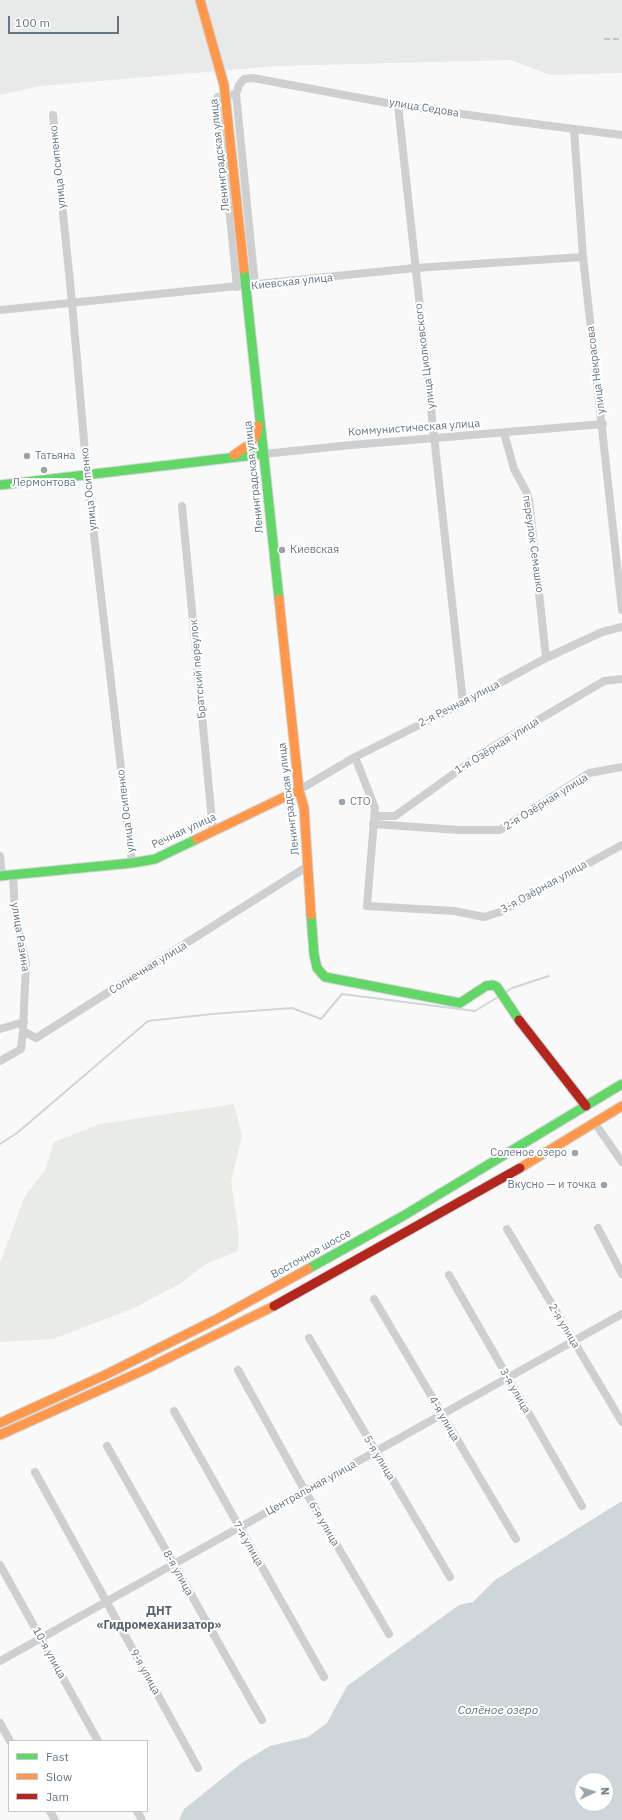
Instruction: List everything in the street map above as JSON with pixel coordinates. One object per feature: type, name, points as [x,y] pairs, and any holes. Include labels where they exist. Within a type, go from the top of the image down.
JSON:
[{"type":"main road","name":"Ленинградская улица","points":[[200,0],[224,85],[299,790],[304,808],[314,954],[317,968],[325,977],[460,1003],[486,986],[493,985],[497,987],[586,1106]]},
{"type":"main road","name":"Коммунистическая улица","points":[[227,458],[243,450],[250,444],[256,435],[260,419]]},
{"type":"main road","name":"Коммунистическая улица","points":[[0,485],[263,454]]},
{"type":"main road","name":"Речная улица","points":[[1,876],[132,863],[155,859],[299,790]]},
{"type":"main road","name":"Восточное шоссе","points":[[0,1423],[105,1375],[217,1319],[403,1216],[622,1084]]},
{"type":"main road","points":[[0,1435],[142,1371],[268,1309],[519,1168],[622,1106]]},
{"type":"main road","points":[[382,1245],[362,1254],[356,1255],[354,1253],[354,1249],[359,1245],[396,1223],[403,1216]]},
{"type":"street","name":"улица Седова","points":[[236,94],[239,85],[244,79],[253,78],[398,105],[622,135]]},
{"type":"street","points":[[236,94],[246,286],[218,97],[236,94]]},
{"type":"street","name":"улица Циолковского","points":[[398,105],[463,703]]},
{"type":"street","name":"улица Осипенко","points":[[53,115],[72,302],[87,475],[132,863]]},
{"type":"street","name":"улица Некрасова","points":[[574,129],[583,256],[603,424],[622,610]]},
{"type":"street","name":"Киевская улица","points":[[0,310],[415,268],[583,256]]},
{"type":"street","name":"Коммунистическая улица","points":[[263,454],[603,424]]},
{"type":"street","name":"переулок Семашко","points":[[504,433],[514,469],[526,491],[529,500],[546,658]]},
{"type":"street","name":"Братский переулок","points":[[182,506],[213,831]]},
{"type":"street","name":"2-я Речная улица","points":[[299,790],[355,758],[463,703],[546,658],[602,632],[622,627]]},
{"type":"street","name":"1-я Озёрная улица","points":[[374,820],[395,816],[484,752],[604,681],[622,679]]},
{"type":"street","points":[[355,758],[375,808],[374,820]]},
{"type":"street","name":"2-я Озёрная улица","points":[[374,820],[458,830],[500,830],[589,773],[622,767]]},
{"type":"street","name":"3-я Озёрная улица","points":[[374,820],[367,906],[454,911],[484,917],[500,912],[622,844]]},
{"type":"street","points":[[0,856],[1,876]]},
{"type":"street","name":"Солнечная улица","points":[[23,1031],[36,1038],[308,866]]},
{"type":"street","name":"улица Разина","points":[[13,875],[15,915],[26,963],[23,1031]]},
{"type":"street","points":[[0,1029],[24,1022]]},
{"type":"street","points":[[0,1061],[21,1049],[23,1031]]},
{"type":"street","points":[[594,1122],[622,1162]]},
{"type":"street","points":[[598,1228],[622,1274]]},
{"type":"street","name":"2-я улица","points":[[507,1229],[622,1422]]},
{"type":"street","name":"3-я улица","points":[[449,1275],[582,1506]]},
{"type":"street","name":"4-я улица","points":[[374,1299],[441,1415],[516,1539]]},
{"type":"street","name":"Центральная улица","points":[[0,1661],[622,1314]]},
{"type":"street","name":"5-я улица","points":[[309,1338],[450,1577]]},
{"type":"street","name":"6-я улица","points":[[238,1370],[304,1491],[388,1634]]},
{"type":"street","name":"7-я улица","points":[[174,1411],[324,1677]]},
{"type":"street","name":"8-я улица","points":[[108,1446],[262,1720]]},
{"type":"street","name":"9-я улица","points":[[35,1472],[198,1768]]},
{"type":"street","name":"10-я улица","points":[[0,1565],[97,1740]]},
{"type":"street","points":[[0,1723],[9,1740]]},
{"type":"shaded area","points":[[0,0],[622,0],[622,73],[550,75],[511,60],[278,66],[40,86],[0,95]]},
{"type":"shaded area","points":[[234,1104],[242,1136],[231,1181],[239,1236],[238,1251],[206,1264],[181,1283],[132,1309],[53,1339],[0,1342],[0,1263],[25,1196],[45,1170],[54,1142],[100,1124]]},
{"type":"water","name":"Солёное озеро","points":[[622,1501],[622,1820],[179,1820],[184,1809],[243,1762],[270,1746],[308,1737],[327,1723],[347,1686],[459,1605],[473,1602],[495,1580]]},
{"type":"waterway","points":[[505,993],[512,988],[549,976]]},
{"type":"waterway","points":[[0,1144],[17,1133],[148,1021],[212,1014],[292,1008],[321,1019],[342,994],[475,1011],[498,997]]},
{"type":"railway","points":[[604,39],[622,39]]},
{"type":"traffic: fast","points":[[244,269],[279,599]]},
{"type":"traffic: fast","points":[[0,485],[263,454]]},
{"type":"traffic: fast","points":[[0,876],[132,863],[155,859],[197,839]]},
{"type":"traffic: fast","points":[[311,915],[314,954],[317,968],[325,977],[460,1003],[486,986],[493,985],[497,987],[519,1020]]},
{"type":"traffic: fast","points":[[308,1269],[403,1216],[622,1084]]},
{"type":"traffic: slow","points":[[200,0],[224,85],[244,269]]},
{"type":"traffic: slow","points":[[234,455],[250,444],[256,435],[258,426]]},
{"type":"traffic: slow","points":[[279,599],[299,790],[304,808],[311,915]]},
{"type":"traffic: slow","points":[[197,839],[299,790]]},
{"type":"traffic: slow","points":[[520,1168],[622,1106]]},
{"type":"traffic: slow","points":[[0,1423],[105,1375],[217,1319],[308,1269]]},
{"type":"traffic: slow","points":[[0,1435],[142,1371],[274,1306]]},
{"type":"traffic: jam","points":[[519,1020],[586,1106]]},
{"type":"traffic: jam","points":[[274,1306],[520,1168]]},
{"type":"place","name":"Татьяна","points":[[27,456]]},
{"type":"place","name":"Лермонтова","points":[[44,470]]},
{"type":"place","name":"Киевская","points":[[282,550]]},
{"type":"place","name":"СТО","points":[[342,802]]},
{"type":"place","name":"Соленое озеро","points":[[575,1153]]},
{"type":"place","name":"Вкусно — и точка","points":[[604,1185]]},
{"type":"district","name":"ДНТ «Гидромеханизатор»","points":[[159,1619]]}]
